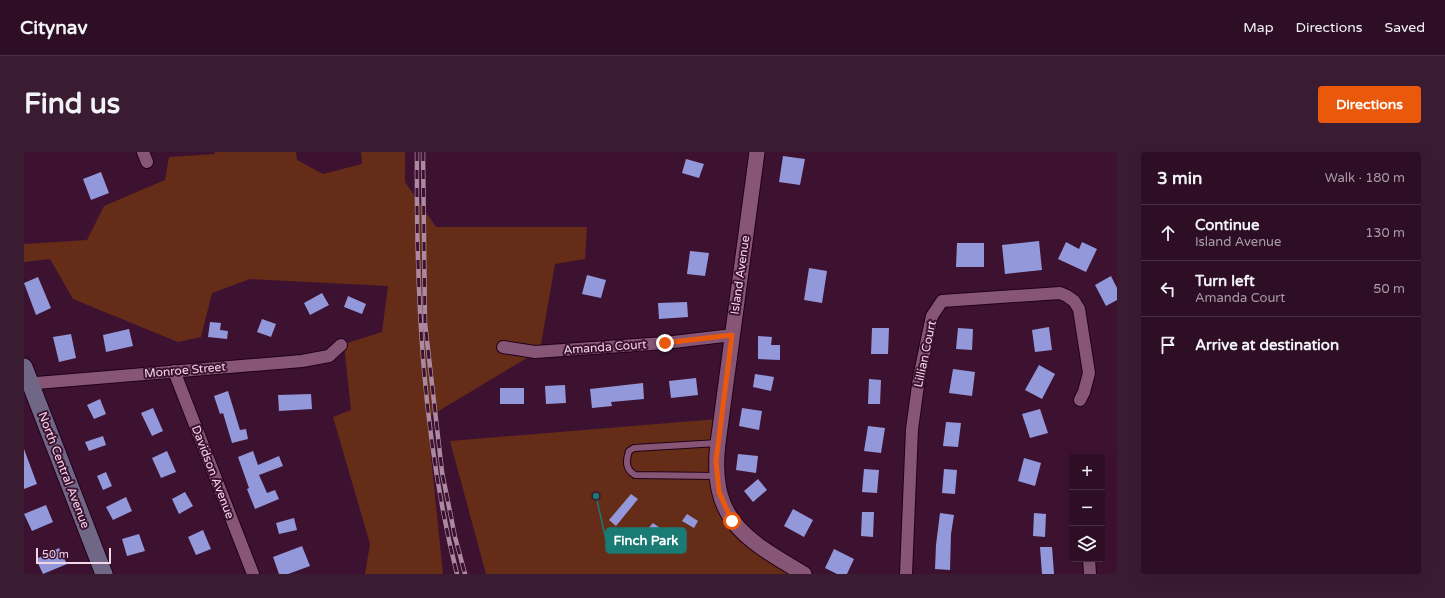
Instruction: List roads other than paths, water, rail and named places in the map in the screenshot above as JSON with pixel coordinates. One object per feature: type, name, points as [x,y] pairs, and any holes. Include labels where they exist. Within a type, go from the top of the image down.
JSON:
[{"type":"main road","name":"North Central Avenue","points":[[24,367],[27,384],[104,574]]},
{"type":"street","name":"Island Avenue","points":[[757,152],[718,443],[716,476],[725,508],[742,533],[764,550],[804,574]]},
{"type":"street","name":"Lillian Court","points":[[906,574],[912,429],[919,378],[932,316],[942,301],[1060,293],[1067,296],[1079,309],[1088,373],[1084,392],[1080,400]]},
{"type":"street","name":"Amanda Court","points":[[503,347],[535,352],[665,343],[732,335]]},
{"type":"street","name":"Monroe Street","points":[[27,384],[302,360],[329,356],[341,345]]},
{"type":"street","name":"Davidson Avenue","points":[[174,371],[253,574]]},
{"type":"street","points":[[1089,562],[1090,574]]},
{"type":"lane","points":[[716,476],[635,476],[630,472],[626,465],[630,451],[634,448],[718,443]]},
{"type":"railway","points":[[417,152],[420,311],[429,417],[445,522],[457,574]]},
{"type":"railway","points":[[423,152],[425,323],[442,472],[455,537],[465,574]]},
{"type":"place","name":"Finch Park","points":[[596,496]]}]
